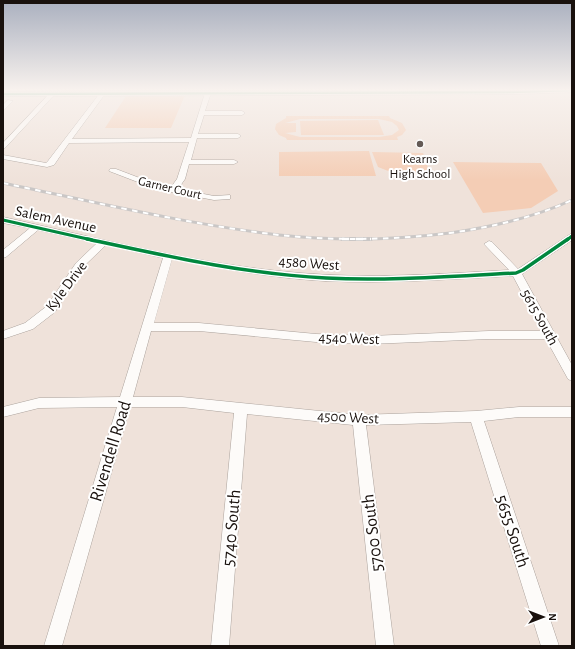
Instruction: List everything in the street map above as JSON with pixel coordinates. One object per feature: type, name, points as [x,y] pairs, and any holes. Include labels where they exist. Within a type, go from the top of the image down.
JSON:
[{"type":"street","points":[[3,147],[28,120]]},
{"type":"street","points":[[3,157],[47,165],[55,160],[84,120]]},
{"type":"street","points":[[173,190],[179,183],[199,120]]},
{"type":"street","points":[[69,141],[238,136]]},
{"type":"street","points":[[186,162],[234,162]]},
{"type":"street","name":"Garner Court","points":[[113,171],[150,185],[214,198],[228,197]]},
{"type":"street","name":"Salem Avenue","points":[[3,220],[104,242]]},
{"type":"street","points":[[3,255],[37,227]]},
{"type":"street","points":[[516,273],[523,270],[572,236]]},
{"type":"street","name":"4580 West","points":[[104,242],[168,256],[230,267],[299,276],[358,278],[516,273]]},
{"type":"street","name":"Kyle Drive","points":[[3,335],[29,326],[51,309],[79,266],[104,242]]},
{"type":"street","points":[[562,243],[572,248]]},
{"type":"street","name":"5615 South","points":[[489,244],[516,273],[572,376]]},
{"type":"street","name":"Rivendell Road","points":[[53,646],[168,256]]},
{"type":"street","name":"4540 West","points":[[147,327],[199,327],[316,338],[370,340],[495,335],[550,335]]},
{"type":"street","name":"4500 West","points":[[3,412],[39,403],[125,402],[182,402],[359,420],[476,416],[519,412],[572,412]]},
{"type":"street","name":"5740 South","points":[[220,646],[241,409]]},
{"type":"street","name":"5655 South","points":[[476,416],[550,646]]},
{"type":"street","name":"5700 South","points":[[359,420],[386,646]]},
{"type":"shaded area","points":[[110,120],[174,120],[171,128],[105,128]]},
{"type":"shaded area","points":[[282,120],[295,120],[285,123],[296,123],[296,132],[285,133],[300,137],[379,137],[392,135],[399,130],[392,122],[385,120],[395,120],[402,123],[406,130],[402,135],[397,137],[398,140],[287,140],[279,135],[275,129],[276,124]]},
{"type":"shaded area","points":[[378,120],[384,135],[301,135],[300,121]]},
{"type":"shaded area","points":[[369,151],[376,176],[279,176],[279,152]]},
{"type":"shaded area","points":[[372,152],[423,153],[432,180],[401,176],[378,167]]},
{"type":"shaded area","points":[[453,162],[541,163],[558,191],[531,208],[483,213]]},
{"type":"railway","points":[[3,183],[209,225],[279,235],[343,239]]},
{"type":"railway","points":[[364,239],[408,237],[466,231],[527,217],[572,200]]},
{"type":"railway","points":[[343,239],[364,239]]},
{"type":"railway","points":[[364,239],[371,239]]},
{"type":"cycle path","points":[[3,220],[150,252],[224,266],[298,276],[352,279],[516,273],[523,270],[572,236]]},
{"type":"place","name":"Kearns High School","points":[[420,144]]}]
